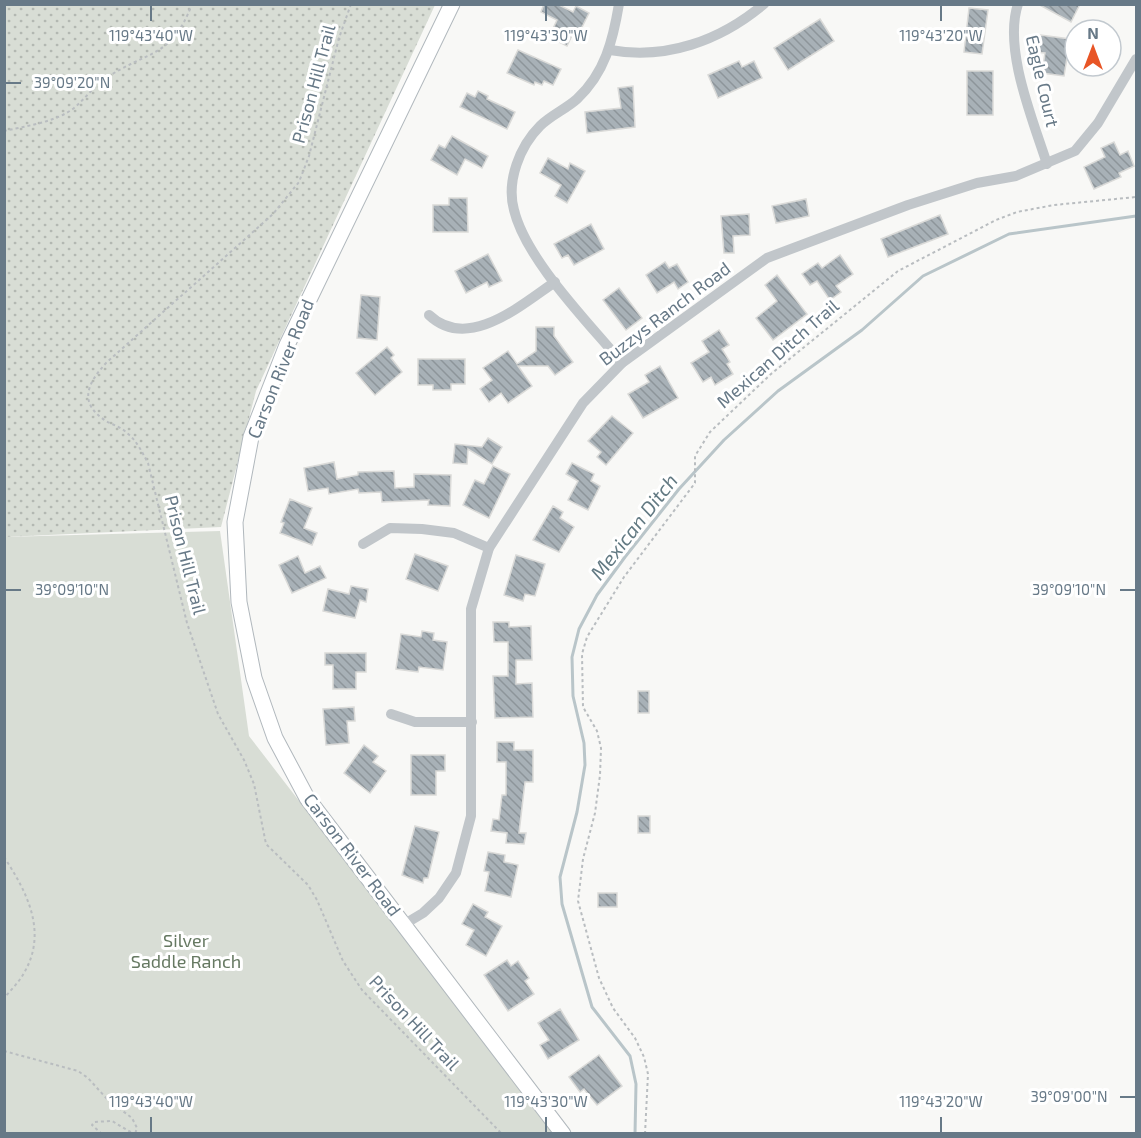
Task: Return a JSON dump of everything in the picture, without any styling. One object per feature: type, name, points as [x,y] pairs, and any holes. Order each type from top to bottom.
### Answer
[{"type":"street","name":"Carson River Road","points":[[452,4],[287,345],[251,437],[235,522],[239,602],[254,678],[275,738],[307,798],[563,1134]]},
{"type":"street","points":[[619,4],[610,50],[590,86],[565,109],[542,125],[530,138],[520,156],[513,178],[513,208],[519,224],[555,282],[622,363]]},
{"type":"street","points":[[610,50],[646,54],[688,47],[706,40],[764,4]]},
{"type":"street","name":"Eagle Court","points":[[1018,4],[1012,21],[1015,48],[1029,107],[1047,164]]},
{"type":"street","name":"Buzzys Ranch Road","points":[[403,925],[423,913],[440,898],[456,873],[471,816],[471,609],[489,548],[583,403],[622,363],[767,258],[908,205],[977,183],[1016,176],[1075,151],[1098,123],[1137,59]]},
{"type":"street","points":[[429,315],[446,327],[456,330],[482,326],[496,320],[555,282]]},
{"type":"street","points":[[363,544],[390,528],[422,529],[454,533],[489,548]]},
{"type":"street","points":[[391,714],[415,722],[472,722]]},
{"type":"path","points":[[4,131],[61,115],[73,109],[105,79],[166,47],[178,35],[192,4]]},
{"type":"path","name":"Prison Hill Trail","points":[[351,4],[329,69],[309,156],[299,182],[273,214],[106,363],[91,382],[89,399],[93,411],[125,431],[138,444],[148,463],[187,623],[218,714],[244,760],[254,784],[266,844],[308,885],[318,900],[343,961],[362,990],[502,1134]]},
{"type":"path","name":"Mexican Ditch Trail","points":[[645,1134],[648,1074],[644,1057],[635,1038],[613,1008],[599,978],[578,901],[583,859],[595,813],[601,748],[597,731],[583,707],[582,654],[598,616],[631,568],[686,498],[695,479],[695,458],[710,432],[740,401],[898,271],[996,220],[1017,212],[1054,205],[1137,197]]},
{"type":"path","points":[[4,857],[32,908],[37,932],[26,969],[4,998]]},
{"type":"path","points":[[4,1051],[78,1071],[88,1077],[107,1100],[132,1118],[136,1128],[135,1134],[112,1121],[94,1122],[92,1125],[102,1134]]},
{"type":"green space","points":[[4,5],[435,5],[256,391],[221,527],[5,537]]},
{"type":"green space","name":"Silver Saddle Ranch","points":[[220,531],[249,736],[555,1133],[5,1133],[4,537]]},
{"type":"building","points":[[544,4],[557,4],[573,12],[576,6],[589,13],[580,31],[575,29],[567,46],[549,37],[557,20],[541,12]]},
{"type":"building","points":[[1038,4],[1080,4],[1073,18],[1064,18]]},
{"type":"building","points":[[969,8],[988,10],[982,54],[964,52]]},
{"type":"building","points":[[820,19],[834,41],[788,70],[774,48]]},
{"type":"building","points":[[1040,35],[1063,38],[1063,76],[1042,73],[1045,53],[1037,52]]},
{"type":"building","points":[[518,50],[561,69],[553,85],[544,81],[542,85],[535,82],[534,85],[507,73]]},
{"type":"building","points":[[739,61],[742,67],[754,61],[762,78],[718,98],[708,75]]},
{"type":"building","points":[[967,71],[993,71],[993,115],[967,115]]},
{"type":"building","points":[[633,86],[635,127],[587,133],[585,112],[621,108],[618,88]]},
{"type":"building","points":[[478,91],[488,96],[487,99],[515,112],[507,129],[460,107],[467,93],[475,97]]},
{"type":"building","points":[[452,136],[488,156],[482,168],[465,159],[457,175],[431,160],[439,145],[445,148]]},
{"type":"building","points":[[1114,142],[1120,155],[1128,151],[1134,166],[1119,173],[1121,177],[1094,189],[1084,167],[1105,157],[1101,148]]},
{"type":"building","points":[[548,158],[568,169],[570,163],[585,171],[567,203],[555,196],[561,185],[540,173]]},
{"type":"building","points":[[449,198],[467,198],[468,232],[433,232],[433,205],[449,205]]},
{"type":"building","points":[[806,199],[809,216],[776,223],[772,206]]},
{"type":"building","points":[[749,214],[750,235],[733,236],[734,253],[724,253],[721,216]]},
{"type":"building","points":[[940,215],[948,234],[888,257],[881,239]]},
{"type":"building","points":[[591,224],[604,249],[574,265],[568,255],[562,258],[554,244]]},
{"type":"building","points":[[488,254],[502,281],[489,287],[487,282],[466,293],[455,271]]},
{"type":"building","points":[[840,255],[853,274],[836,286],[841,292],[830,300],[817,281],[810,285],[802,274],[818,263],[822,268]]},
{"type":"building","points":[[665,262],[669,268],[677,264],[688,282],[678,289],[674,282],[657,293],[646,275]]},
{"type":"building","points":[[777,275],[807,314],[773,340],[756,318],[777,301],[765,285]]},
{"type":"building","points":[[619,288],[642,318],[626,330],[603,300]]},
{"type":"building","points":[[361,295],[380,297],[377,340],[357,338]]},
{"type":"building","points":[[536,327],[554,327],[554,336],[573,362],[555,375],[548,366],[518,366],[532,386],[508,403],[501,393],[489,402],[480,389],[492,380],[483,368],[508,351],[517,364],[536,351]]},
{"type":"building","points":[[719,330],[729,345],[722,349],[730,362],[727,364],[733,374],[715,385],[711,377],[703,382],[691,363],[709,352],[702,341]]},
{"type":"building","points":[[387,347],[394,355],[391,358],[402,372],[375,395],[356,373]]},
{"type":"building","points":[[418,359],[465,359],[465,384],[451,384],[451,390],[433,390],[433,385],[418,385]]},
{"type":"building","points":[[660,366],[678,398],[643,418],[628,394],[649,382],[645,375]]},
{"type":"building","points":[[612,416],[633,433],[606,465],[597,457],[601,452],[588,441]]},
{"type":"building","points":[[488,438],[502,447],[492,464],[468,449],[467,464],[453,463],[455,444],[482,447]]},
{"type":"building","points":[[334,462],[337,479],[358,475],[358,472],[394,471],[395,488],[414,487],[414,474],[451,475],[450,506],[428,505],[429,500],[382,502],[381,492],[359,493],[358,489],[329,494],[328,488],[308,491],[304,468]]},
{"type":"building","points":[[572,463],[594,474],[591,481],[600,486],[588,510],[568,500],[578,481],[566,474]]},
{"type":"building","points":[[493,466],[510,474],[489,518],[463,505],[475,480],[484,484]]},
{"type":"building","points":[[290,499],[312,508],[304,528],[317,533],[312,545],[280,533],[284,523],[281,522]]},
{"type":"building","points":[[553,506],[563,512],[560,518],[574,527],[559,552],[533,540]]},
{"type":"building","points":[[415,554],[448,566],[438,591],[406,579]]},
{"type":"building","points":[[516,555],[545,564],[535,596],[525,594],[523,601],[504,595]]},
{"type":"building","points":[[298,556],[305,573],[320,566],[326,578],[292,593],[279,565]]},
{"type":"building","points":[[351,586],[368,589],[366,602],[360,600],[355,618],[323,611],[328,589],[349,594]]},
{"type":"building","points":[[493,622],[509,622],[509,627],[531,626],[532,660],[516,660],[516,684],[532,683],[533,717],[495,718],[493,676],[508,676],[508,642],[494,642]]},
{"type":"building","points":[[422,631],[434,633],[433,640],[447,642],[443,670],[419,667],[418,672],[396,669],[401,634],[421,637]]},
{"type":"building","points":[[325,653],[366,653],[366,672],[356,672],[356,689],[333,689],[333,665],[325,665]]},
{"type":"building","points":[[638,691],[649,691],[649,713],[638,713]]},
{"type":"building","points":[[354,707],[355,721],[347,721],[349,743],[326,745],[323,709]]},
{"type":"building","points":[[497,742],[514,742],[514,750],[533,750],[533,782],[525,782],[519,833],[526,833],[524,844],[506,843],[507,833],[491,831],[493,819],[499,820],[502,795],[506,795],[506,762],[497,762]]},
{"type":"building","points":[[364,745],[378,756],[373,762],[386,771],[370,793],[344,773]]},
{"type":"building","points":[[411,755],[445,755],[445,771],[436,771],[436,795],[411,795]]},
{"type":"building","points":[[638,816],[650,816],[650,833],[638,833]]},
{"type":"building","points":[[415,826],[439,832],[428,878],[424,878],[423,883],[402,875]]},
{"type":"building","points":[[488,852],[505,855],[504,862],[518,865],[511,897],[485,891],[489,872],[484,871]]},
{"type":"building","points":[[598,893],[617,893],[617,907],[598,907]]},
{"type":"building","points":[[473,904],[488,912],[485,917],[502,926],[486,956],[466,945],[474,930],[462,924]]},
{"type":"building","points":[[507,960],[511,966],[518,961],[529,978],[525,981],[534,994],[508,1011],[484,975]]},
{"type":"building","points":[[560,1009],[579,1040],[548,1059],[540,1045],[549,1040],[538,1023]]},
{"type":"building","points":[[599,1055],[622,1086],[597,1105],[584,1089],[580,1092],[569,1077]]},
{"type":"waterway","name":"Mexican Ditch","points":[[635,1134],[636,1084],[630,1056],[592,1007],[562,904],[560,877],[577,812],[585,765],[584,743],[573,696],[572,657],[579,629],[597,595],[679,489],[724,440],[778,391],[862,330],[923,276],[1009,234],[1136,216]]}]
